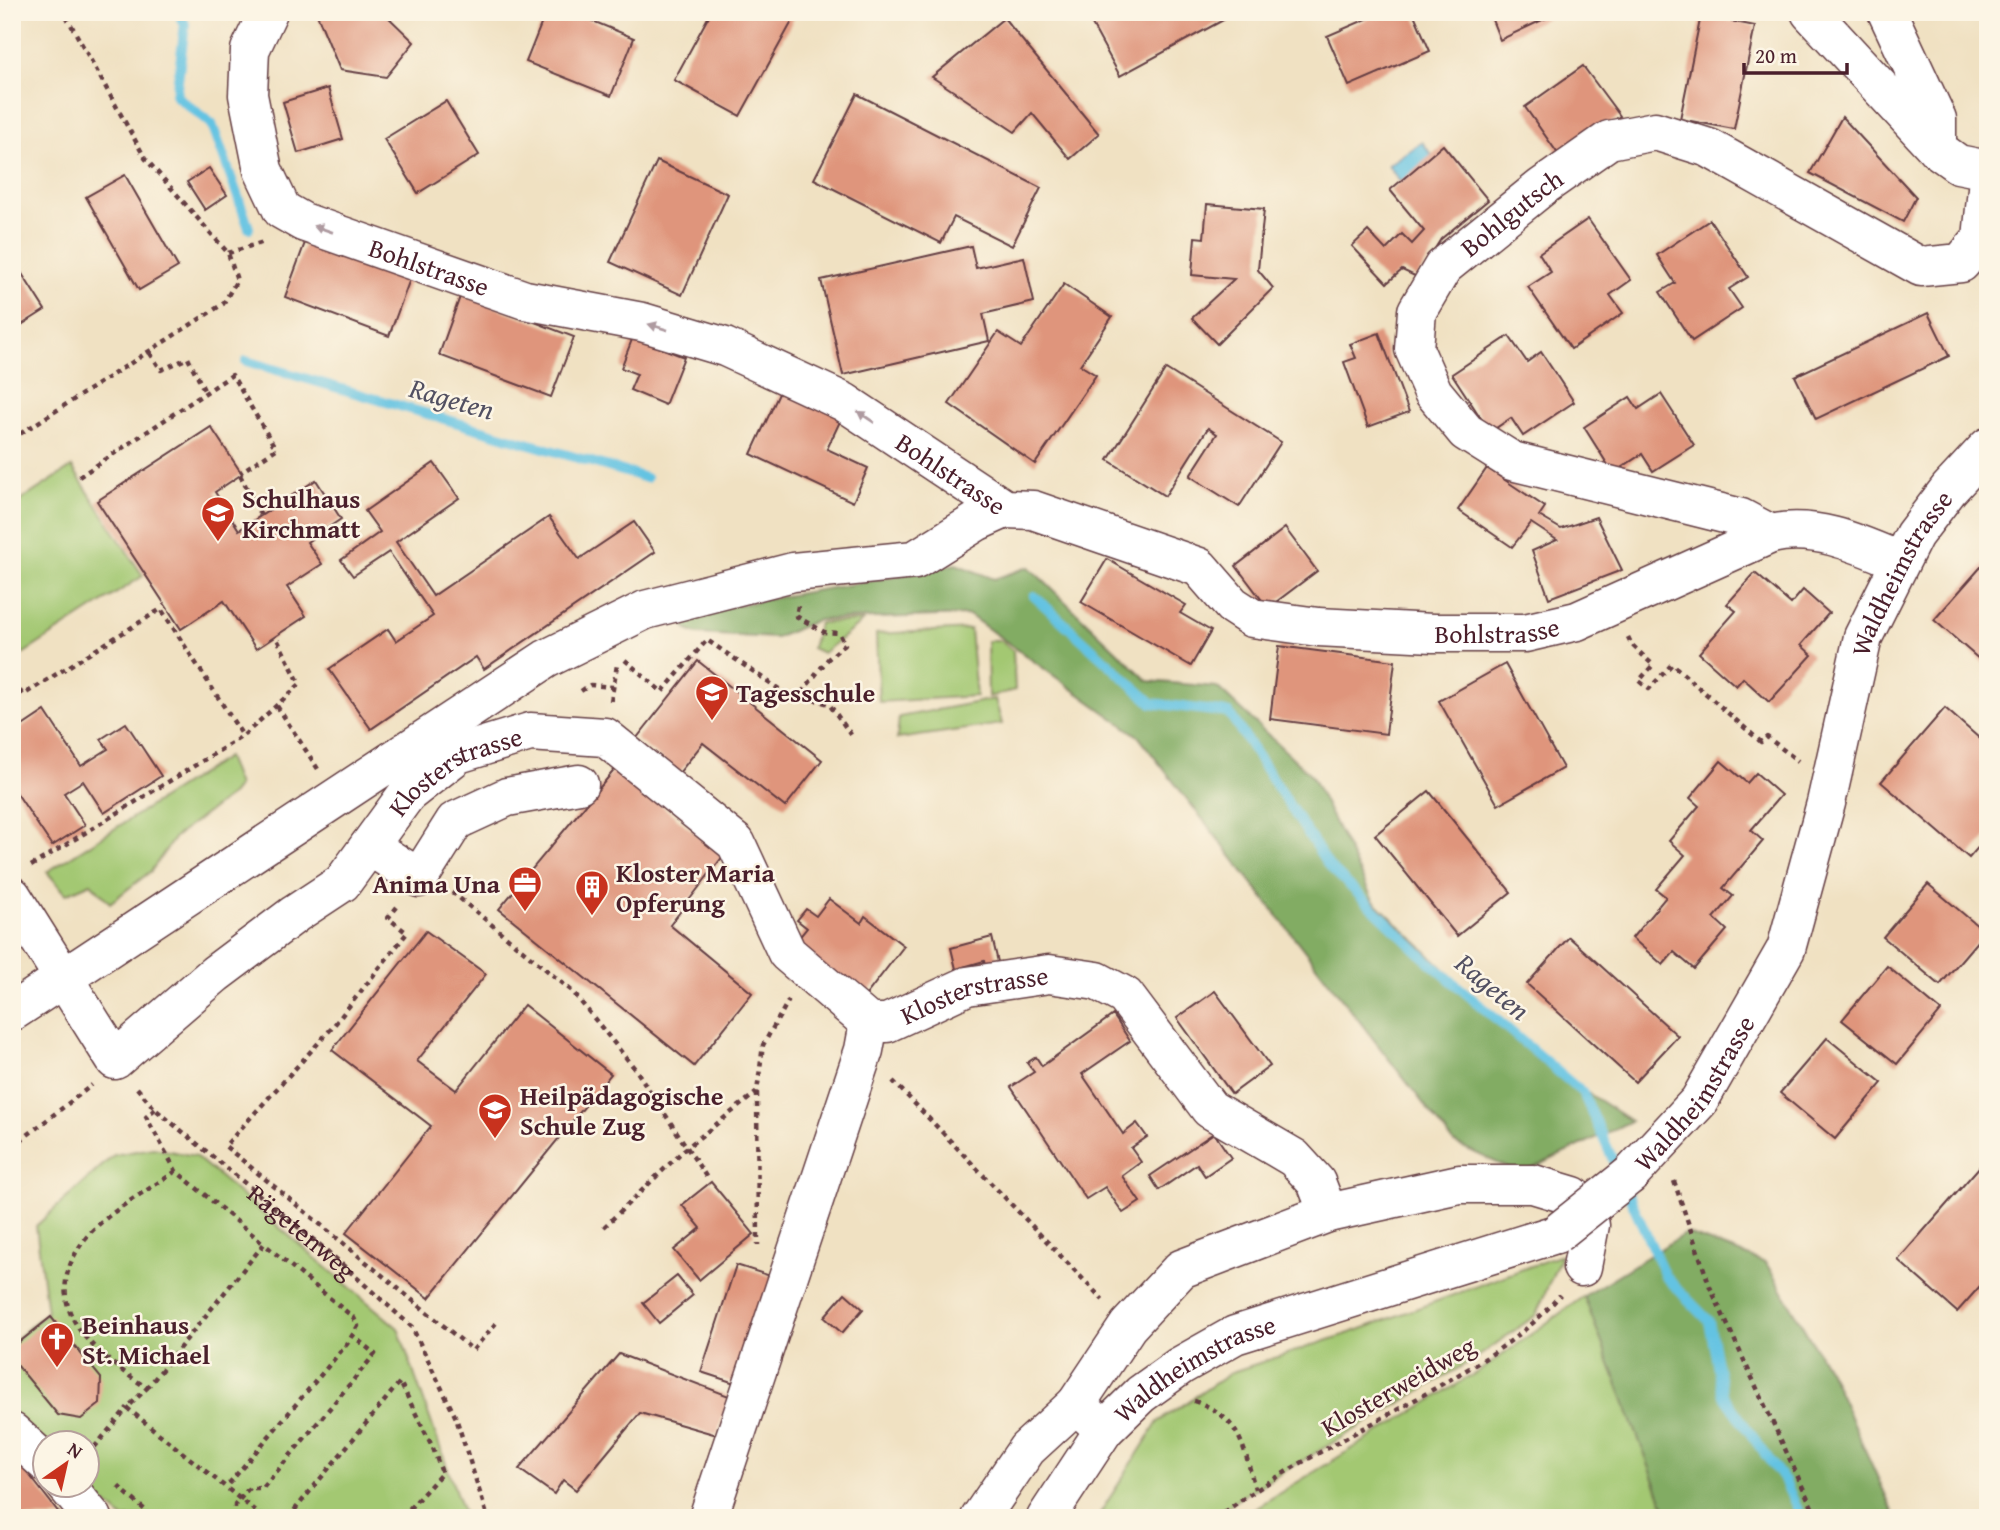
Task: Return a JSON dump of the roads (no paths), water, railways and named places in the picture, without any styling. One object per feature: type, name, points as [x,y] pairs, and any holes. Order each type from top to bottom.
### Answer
[{"type":"street","name":"Bohlstrasse","points":[[268,12],[250,50],[248,95],[263,170],[282,210],[303,222],[525,300],[642,322],[725,347],[844,402],[1004,509],[1033,510],[1199,567],[1232,605],[1252,618],[1318,626],[1433,633],[1525,633],[1577,621],[1771,534],[1789,530],[1846,538],[1899,561]]},
{"type":"street","points":[[1810,12],[1937,149],[1958,164],[1988,170]]},
{"type":"street","points":[[1887,12],[1937,119],[1937,149]]},
{"type":"street","name":"Bohlgutsch","points":[[1771,534],[1741,518],[1513,461],[1466,432],[1433,393],[1414,349],[1417,311],[1443,267],[1542,187],[1609,140],[1655,131],[1709,148],[1921,267],[1961,263],[1982,238],[1988,179]]},
{"type":"street","name":"Waldheimstrasse","points":[[1046,1518],[1104,1430],[1141,1394],[1170,1373],[1235,1335],[1556,1234],[1630,1175],[1662,1144],[1699,1101],[1786,949],[1826,803],[1863,637],[1914,535],[1949,489],[1988,447]]},
{"type":"street","name":"Klosterstrasse","points":[[12,1012],[60,977],[546,659],[645,610],[793,572],[915,560],[976,522],[1004,509]]},
{"type":"street","name":"Klosterstrasse","points":[[60,977],[116,1062],[215,974],[342,883],[407,794],[458,754],[530,732],[605,737],[736,843],[787,953],[866,1037],[887,1024],[967,986],[1049,974],[1097,981],[1125,996],[1210,1109],[1294,1158],[1316,1182],[1328,1213]]},
{"type":"street","points":[[369,846],[423,872],[455,821],[507,797],[579,784]]},
{"type":"street","points":[[16,884],[60,977]]},
{"type":"street","points":[[708,1518],[866,1037]]},
{"type":"street","points":[[980,1518],[1027,1449],[1076,1404],[1128,1326],[1181,1269],[1328,1213],[1459,1184],[1551,1189],[1590,1225],[1582,1267]]},
{"type":"street","points":[[1076,1404],[1104,1430]]},
{"type":"street","points":[[12,1433],[32,1450]]},
{"type":"street","points":[[76,1498],[93,1518]]},
{"type":"water","points":[[1422,142],[1436,160],[1402,184],[1388,165]]},
{"type":"waterway","points":[[178,12],[185,24],[176,96],[212,124],[249,228]]},
{"type":"waterway","name":"Rageten","points":[[246,361],[646,478]]},
{"type":"waterway","name":"Rageten","points":[[1034,596],[1152,703],[1229,713],[1329,866],[1427,960],[1583,1093],[1665,1276],[1709,1321],[1723,1395],[1785,1482],[1802,1518]]},
{"type":"place","name":"Schulhaus Kirchmatt","points":[[218,543]]},
{"type":"place","name":"Tagesschule","points":[[712,722]]},
{"type":"place","name":"Anima Una","points":[[525,913]]},
{"type":"place","name":"Kloster Maria Opferung","points":[[592,917]]},
{"type":"place","name":"Heilpädagogische Schule Zug","points":[[495,1140]]},
{"type":"place","name":"Beinhaus St. Michael","points":[[57,1369]]}]
